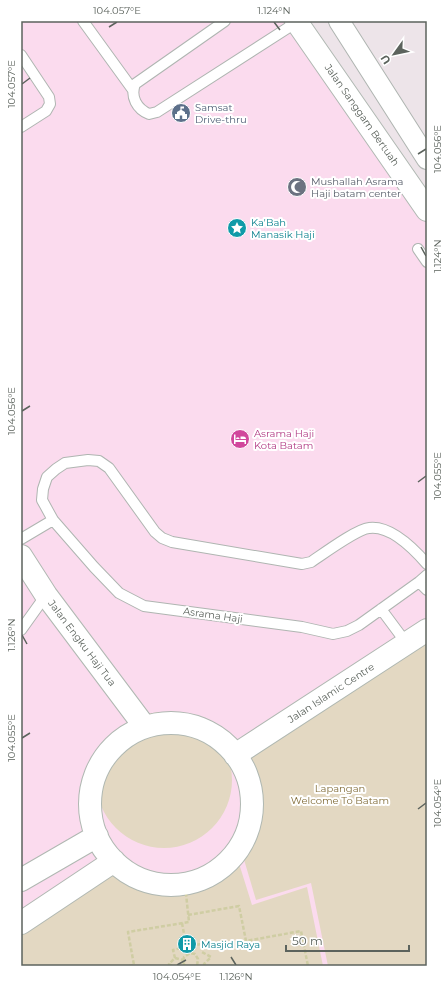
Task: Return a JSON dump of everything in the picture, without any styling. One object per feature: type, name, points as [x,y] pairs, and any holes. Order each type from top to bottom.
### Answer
[{"type":"street","points":[[339,21],[427,159]]},
{"type":"street","name":"Jalan Sanggam Bertuah","points":[[297,22],[427,210]]},
{"type":"street","name":"Jalan Engku Haji Tua","points":[[21,556],[46,595],[145,727]]},
{"type":"street","name":"Jalan Islamic Centre","points":[[235,755],[427,630]]},
{"type":"street","points":[[173,723],[196,727],[218,738],[235,755],[247,776],[251,790],[252,808],[250,825],[238,850],[226,864],[212,875],[185,884],[157,884],[133,875],[114,861],[104,850],[97,836],[91,814],[91,791],[97,769],[110,750],[127,735],[145,727],[173,723]]},
{"type":"street","points":[[21,880],[97,836]]},
{"type":"street","points":[[21,923],[114,861]]},
{"type":"lane","points":[[83,21],[133,90]]},
{"type":"lane","points":[[225,21],[134,84],[134,97],[139,108],[149,114],[156,112],[297,22]]},
{"type":"lane","points":[[21,55],[49,97],[50,104],[46,111],[21,127]]},
{"type":"lane","points":[[418,249],[427,262]]},
{"type":"lane","name":"Asrama Haji","points":[[423,579],[347,632],[333,634],[302,627],[144,606],[119,592],[94,567],[53,520],[42,500],[43,489],[47,477],[65,463],[88,460],[99,461],[108,468],[155,532],[162,538],[172,542],[302,564],[311,562],[359,531],[368,528],[380,529],[402,540],[427,564]]},
{"type":"lane","points":[[21,539],[53,520]]},
{"type":"lane","points":[[423,579],[427,590]]},
{"type":"lane","points":[[21,630],[46,595]]},
{"type":"lane","points":[[381,609],[407,644]]},
{"type":"path","points":[[129,966],[134,965],[128,932],[189,922],[185,884]]},
{"type":"path","points":[[188,915],[239,906],[246,941],[302,931],[308,966]]},
{"type":"path","points":[[182,923],[185,939],[191,946],[191,953]]},
{"type":"path","points":[[172,966],[169,964],[174,958],[173,950],[181,948],[185,939]]},
{"type":"path","points":[[191,946],[201,944],[202,952],[211,957],[205,965],[198,962]]},
{"type":"path","points":[[185,966],[183,960],[185,955],[191,953],[197,956],[197,966]]},
{"type":"path","points":[[174,958],[183,960]]},
{"type":"shaded area","points":[[21,21],[296,21],[427,210],[427,966],[21,966]]},
{"type":"green space","name":"Lapangan Welcome To Batam","points":[[427,620],[427,966],[328,966],[311,883],[256,900],[237,836],[249,808],[252,786],[239,740]]},
{"type":"green space","points":[[164,712],[190,717],[212,732],[227,754],[232,780],[227,806],[212,828],[190,843],[164,848],[138,843],[116,828],[101,806],[96,780],[101,754],[116,732],[138,717]]},
{"type":"green space","points":[[237,857],[252,905],[307,887],[323,966],[21,966],[21,925],[108,869],[160,890],[198,884],[219,875],[232,864]]},
{"type":"place","name":"Samsat Drive-thru","points":[[181,113]]},
{"type":"place","name":"Mushallah Asrama Haji batam center","points":[[297,187]]},
{"type":"place","name":"Ka'Bah Manasik Haji","points":[[237,228]]},
{"type":"place","name":"Asrama Haji Kota Batam","points":[[240,439]]},
{"type":"place","name":"Masjid Raya","points":[[187,944]]}]
